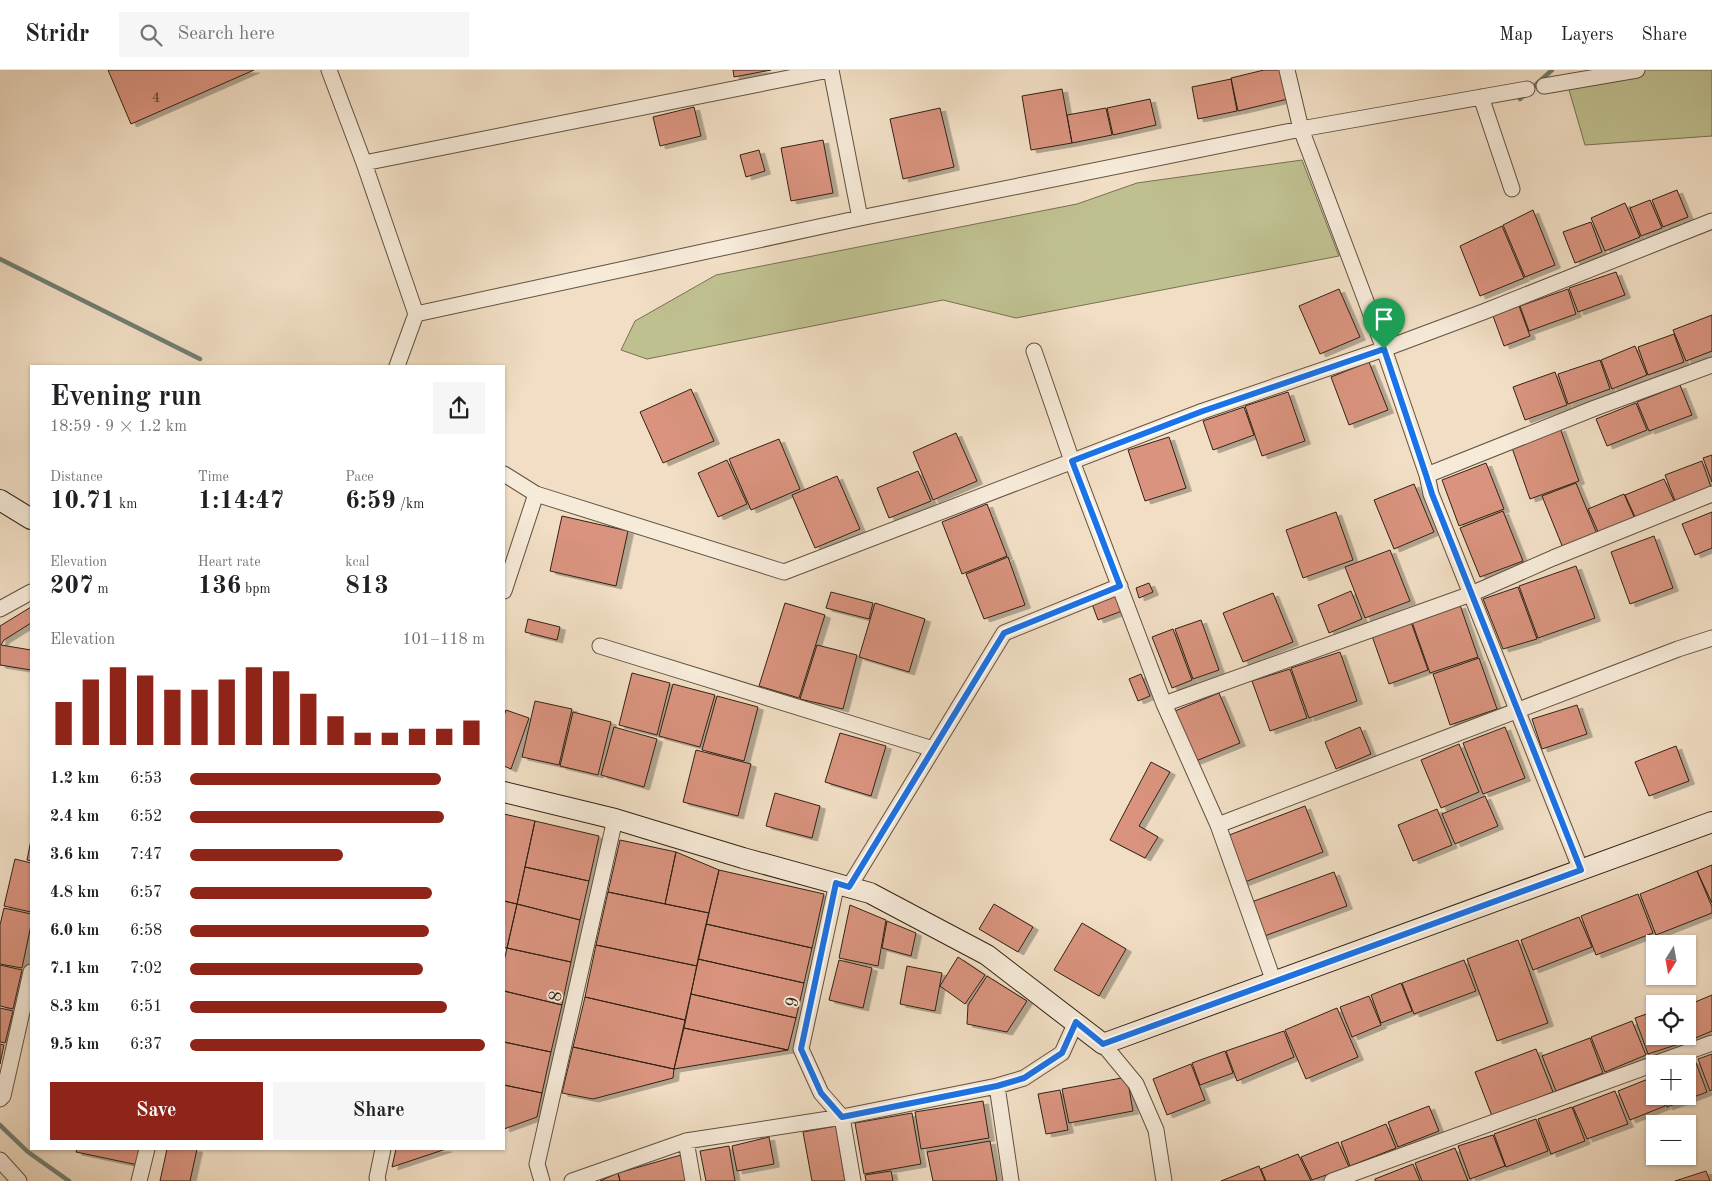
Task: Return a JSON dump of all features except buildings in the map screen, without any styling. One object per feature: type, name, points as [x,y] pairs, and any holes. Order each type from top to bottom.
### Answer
[{"type":"street","points":[[329,70],[364,163],[416,314],[397,365]]},
{"type":"street","points":[[364,163],[830,70],[860,218]]},
{"type":"street","points":[[1287,70],[1301,129],[1384,349],[1432,494],[1581,870]]},
{"type":"street","points":[[1562,83],[1573,70]]},
{"type":"street","points":[[1544,86],[1635,70]]},
{"type":"street","points":[[416,314],[860,218],[1301,129],[1527,89]]},
{"type":"street","points":[[1481,97],[1512,190]]},
{"type":"street","points":[[505,475],[536,494],[784,572],[1203,411],[1384,349],[1483,312],[1712,221]]},
{"type":"street","points":[[1034,351],[1072,461],[1164,704],[1218,825],[1274,982]]},
{"type":"street","points":[[1426,475],[1596,408],[1712,365]]},
{"type":"street","points":[[505,588],[536,494]]},
{"type":"street","points":[[1164,704],[1471,594],[1553,558],[1712,494]]},
{"type":"street","points":[[0,500],[30,518]]},
{"type":"street","name":"9","points":[[842,1117],[821,1093],[801,1049],[843,885],[933,749],[1004,633],[1120,586]]},
{"type":"street","points":[[0,609],[30,593]]},
{"type":"street","points":[[1218,825],[1678,649],[1712,638]]},
{"type":"street","points":[[600,646],[933,749]]},
{"type":"street","points":[[505,792],[615,819],[743,858],[870,893],[987,955],[1103,1044],[1136,1084],[1156,1130],[1164,1181]]},
{"type":"street","name":"8","points":[[542,1181],[537,1164],[615,819]]},
{"type":"street","points":[[1103,1044],[1712,822]]},
{"type":"street","points":[[0,1099],[30,976]]},
{"type":"street","points":[[572,1181],[686,1141],[842,1117],[997,1086],[1024,1078],[1062,1053],[1076,1022]]},
{"type":"street","points":[[1332,1181],[1712,1043]]},
{"type":"street","points":[[997,1086],[1011,1181]]},
{"type":"street","points":[[842,1117],[853,1181]]},
{"type":"street","points":[[686,1141],[693,1181]]},
{"type":"street","points":[[140,1181],[147,1150]]},
{"type":"street","points":[[377,1179],[383,1150]]},
{"type":"street","points":[[0,1160],[20,1181]]},
{"type":"green space","points":[[1621,70],[1712,70],[1712,136],[1585,145],[1565,76]]},
{"type":"green space","points":[[1302,160],[1339,256],[1016,318],[943,300],[647,359],[621,350],[635,321],[716,275],[1077,204],[1137,183]]},
{"type":"waterway","points":[[1520,99],[1552,70]]},
{"type":"waterway","points":[[0,259],[200,359]]},
{"type":"waterway","points":[[0,1125],[28,1152],[69,1181]]},
{"type":"route","points":[[1384,349],[1432,494],[1581,870],[1103,1044],[1076,1022],[1062,1053],[1024,1078],[997,1086],[842,1117],[821,1093],[801,1049],[836,883],[849,887],[1004,633],[1120,586],[1072,461],[1203,411],[1384,349]]}]
